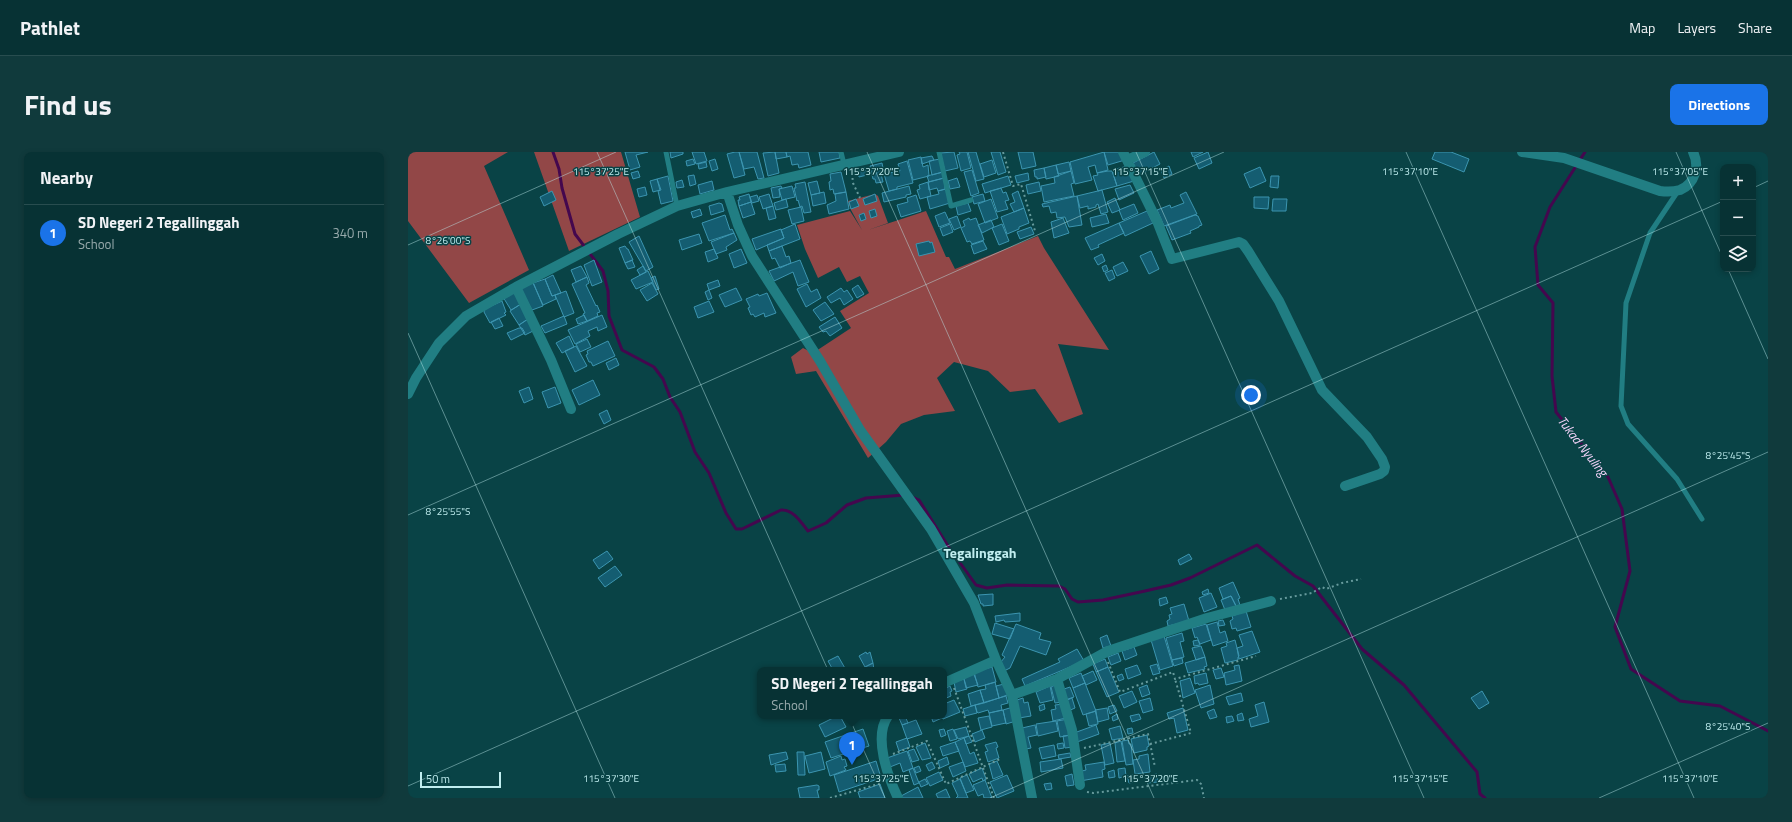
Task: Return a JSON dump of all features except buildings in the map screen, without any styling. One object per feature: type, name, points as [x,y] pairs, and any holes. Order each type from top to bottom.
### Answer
[{"type":"street","points":[[408,394],[432,354],[453,328],[466,316],[516,287],[597,245],[677,206],[726,192],[899,152]]},
{"type":"street","points":[[1144,152],[1125,156],[1164,238],[1171,258],[1174,260],[1232,243],[1239,242],[1243,244],[1278,301],[1322,390],[1367,437],[1382,459],[1384,471],[1380,474],[1344,486]]},
{"type":"street","points":[[1522,152],[1564,158],[1592,166],[1660,191],[1678,191],[1685,187],[1694,175],[1697,164],[1693,152]]},
{"type":"street","points":[[726,192],[744,240],[760,271],[820,361],[860,430],[912,500],[935,535],[974,603],[996,660],[1012,695],[1032,798]]},
{"type":"street","points":[[516,287],[551,360],[571,408]]},
{"type":"street","points":[[1012,695],[1057,679],[1104,654],[1207,618],[1271,601]]},
{"type":"street","points":[[947,681],[996,660]]},
{"type":"street","points":[[1057,679],[1072,730],[1080,785]]},
{"type":"street","points":[[886,719],[882,728],[881,744],[890,780],[898,798]]},
{"type":"lane","points":[[666,152],[677,206]]},
{"type":"lane","points":[[841,152],[847,163]]},
{"type":"lane","points":[[939,152],[951,206],[971,200]]},
{"type":"lane","points":[[1678,191],[1650,233],[1626,303],[1621,406],[1628,424],[1677,479],[1702,519]]},
{"type":"path","points":[[1003,152],[1012,186],[1021,184],[1035,231]]},
{"type":"path","points":[[847,163],[860,198]]},
{"type":"path","points":[[1271,601],[1312,593],[1322,587],[1326,589],[1361,579]]},
{"type":"path","points":[[1104,654],[1120,692],[1172,672],[1191,733],[1150,744]]},
{"type":"path","points":[[1175,680],[1256,656]]},
{"type":"path","points":[[947,681],[994,798]]},
{"type":"path","points":[[1075,750],[1148,734],[1154,768]]},
{"type":"path","points":[[884,757],[926,741],[946,784],[982,766],[1000,759]]},
{"type":"path","points":[[830,798],[890,780]]},
{"type":"path","points":[[1080,785],[1084,791],[1093,793],[1197,780],[1201,784],[1204,798]]},
{"type":"shaded area","points":[[408,152],[508,152],[484,166],[529,270],[469,303],[408,221]]},
{"type":"shaded area","points":[[534,152],[621,152],[640,217],[569,251]]},
{"type":"shaded area","points":[[875,194],[878,196],[888,223],[868,230],[926,211],[946,257],[949,257],[955,269],[1038,236],[1044,248],[1109,350],[1058,344],[1083,414],[1059,423],[1035,389],[1010,392],[988,371],[954,362],[937,378],[955,411],[924,415],[901,424],[886,442],[868,458],[816,371],[796,374],[791,357],[803,348],[813,353],[851,328],[840,311],[869,293],[860,276],[847,282],[839,267],[818,278],[805,249],[797,225],[850,211],[862,230],[851,210],[848,201]]},
{"type":"waterway","points":[[553,152],[559,169],[562,188],[575,234],[603,271],[608,291],[609,316],[622,350],[654,367],[663,379],[670,397],[680,412],[695,452],[709,473],[726,513],[736,529],[742,529],[781,510],[785,510],[800,520],[808,531],[826,523],[847,505],[866,498],[904,495]]},
{"type":"waterway","name":"Tukad Nyuling","points":[[1585,152],[1550,207],[1535,247],[1538,285],[1553,303],[1552,376],[1556,412],[1608,477],[1622,509],[1630,571],[1615,627],[1631,669],[1680,701],[1720,706],[1768,731]]},
{"type":"waterway","points":[[910,496],[919,500],[948,546],[976,585],[987,588],[1007,585],[1059,586],[1065,589],[1072,599],[1078,602],[1103,600],[1171,585],[1190,578],[1257,545],[1295,576],[1313,586],[1362,649],[1404,685],[1477,772],[1480,794],[1485,798]]},
{"type":"place","name":"SD Negeri 2 Tegallinggah","points":[[852,765]]},
{"type":"district","name":"Tegalinggah","points":[[980,552]]}]
